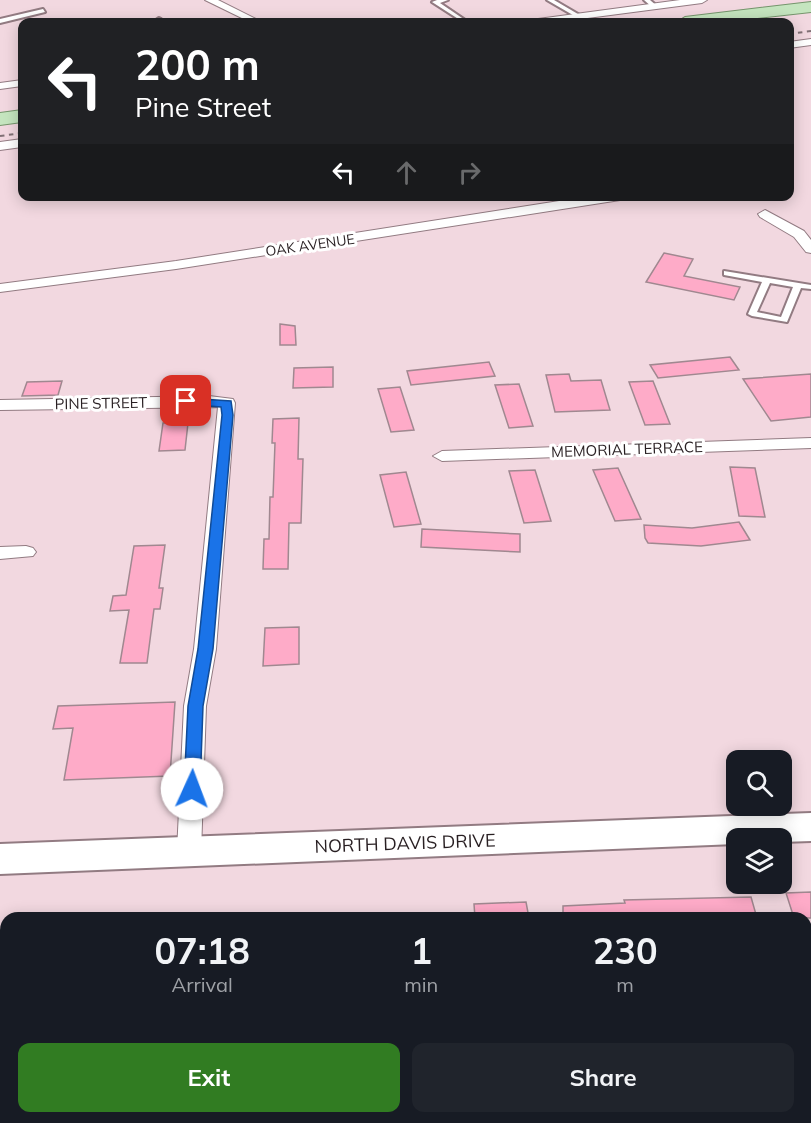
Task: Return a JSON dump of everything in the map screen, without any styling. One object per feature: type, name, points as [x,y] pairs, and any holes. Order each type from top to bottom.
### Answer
[{"type":"main road","points":[[719,18],[811,7]]},
{"type":"main road","points":[[794,18],[811,16]]},
{"type":"main road","points":[[0,107],[18,105]]},
{"type":"main road","points":[[0,119],[18,117]]},
{"type":"main road","name":"NORTH DAVIS DRIVE","points":[[0,859],[811,827]]},
{"type":"street","points":[[210,0],[248,18]]},
{"type":"street","points":[[572,18],[651,3],[702,0]]},
{"type":"street","points":[[794,44],[811,42]]},
{"type":"street","points":[[0,77],[11,84]]},
{"type":"street","points":[[0,146],[18,144]]},
{"type":"street","points":[[522,201],[530,210]]},
{"type":"street","name":"OAK AVENUE","points":[[0,288],[176,265],[588,201]]},
{"type":"street","points":[[765,214],[799,234],[811,249]]},
{"type":"street","name":"PINE STREET","points":[[0,405],[209,400],[226,403],[228,415],[205,649],[195,706],[189,852]]},
{"type":"street","name":"MEMORIAL TERRACE","points":[[442,456],[811,443]]},
{"type":"street","points":[[0,553],[26,552]]},
{"type":"lane","points":[[445,0],[435,2],[460,18]]},
{"type":"lane","points":[[550,0],[580,17]]},
{"type":"lane","points":[[0,21],[43,11]]},
{"type":"lane","points":[[727,273],[811,287]]},
{"type":"lane","points":[[767,280],[752,314],[784,320],[798,285]]},
{"type":"building","points":[[664,253],[693,259],[684,276],[740,287],[734,300],[646,282]]},
{"type":"building","points":[[280,324],[295,326],[296,345],[280,345]]},
{"type":"building","points":[[730,357],[739,370],[658,378],[650,365]]},
{"type":"building","points":[[489,362],[495,376],[411,385],[407,371]]},
{"type":"building","points":[[333,367],[333,387],[293,388],[294,368]]},
{"type":"building","points":[[569,374],[571,381],[601,380],[610,410],[555,412],[546,375]]},
{"type":"building","points":[[811,374],[811,417],[771,421],[743,379]]},
{"type":"building","points":[[62,381],[58,395],[22,396],[27,382]]},
{"type":"building","points":[[653,381],[670,424],[645,425],[629,382]]},
{"type":"building","points":[[519,384],[533,426],[509,428],[495,385]]},
{"type":"building","points":[[400,387],[414,430],[391,432],[378,389]]},
{"type":"building","points":[[299,418],[298,459],[303,459],[301,523],[289,523],[288,569],[263,569],[264,539],[269,539],[270,497],[273,497],[275,443],[272,443],[273,419]]},
{"type":"building","points":[[163,423],[188,423],[185,450],[159,451]]},
{"type":"building","points":[[730,467],[755,468],[765,517],[739,516]]},
{"type":"building","points":[[618,468],[641,519],[615,521],[593,470]]},
{"type":"building","points":[[535,470],[551,521],[524,523],[509,471]]},
{"type":"building","points":[[406,472],[421,524],[394,527],[380,475]]},
{"type":"building","points":[[739,522],[750,540],[701,546],[648,543],[645,538],[644,525],[692,528]]},
{"type":"building","points":[[422,529],[520,534],[520,552],[421,547]]},
{"type":"building","points":[[165,545],[159,588],[163,588],[160,609],[154,609],[147,663],[120,663],[129,610],[110,611],[113,596],[126,595],[134,546]]},
{"type":"building","points":[[299,627],[299,664],[263,666],[265,628]]},
{"type":"building","points":[[175,702],[170,776],[64,780],[73,728],[53,729],[58,706]]},
{"type":"building","points":[[811,892],[811,912],[792,912],[786,894]]},
{"type":"building","points":[[751,897],[755,912],[563,912],[563,906],[625,903],[624,900]]},
{"type":"building","points":[[526,902],[528,912],[475,912],[474,904]]},
{"type":"railway","points":[[794,33],[811,31]]},
{"type":"railway","points":[[0,136],[18,134]]},
{"type":"route","points":[[186,401],[209,400],[226,403],[228,415],[203,667],[195,706],[192,789]]}]
